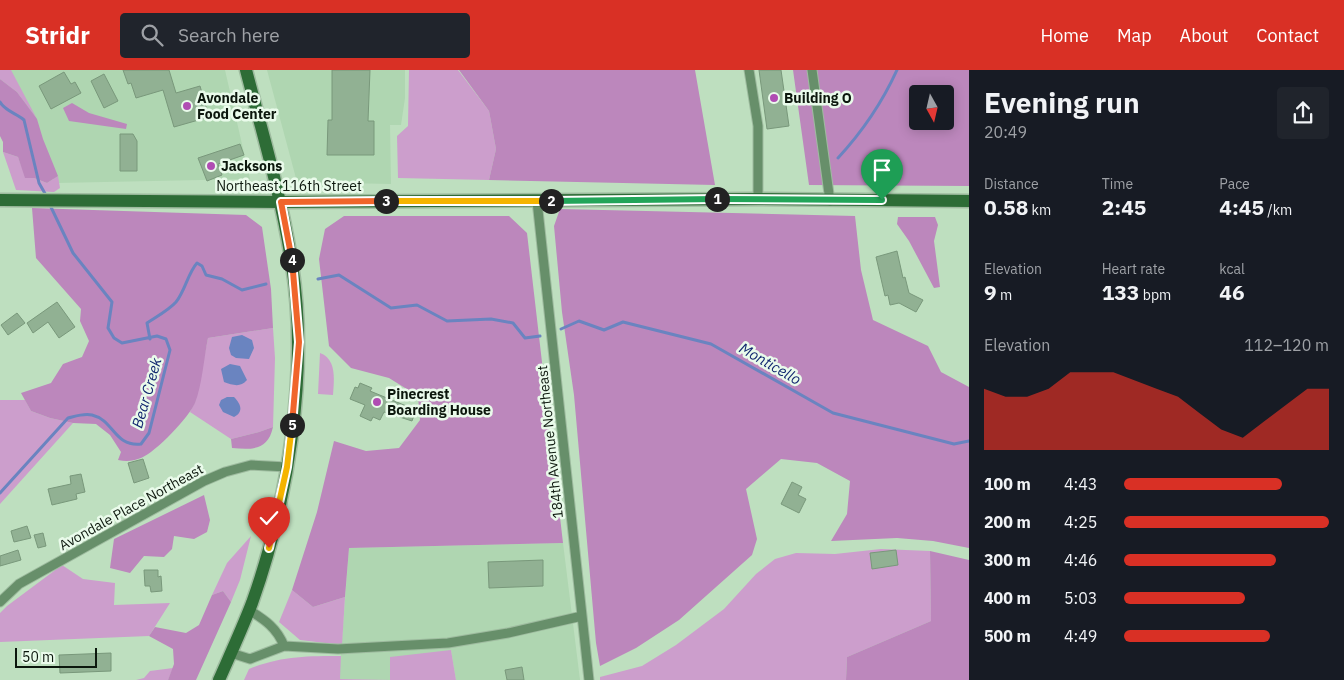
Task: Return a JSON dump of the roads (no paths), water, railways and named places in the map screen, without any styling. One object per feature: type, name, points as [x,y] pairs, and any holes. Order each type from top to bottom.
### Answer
[{"type":"street","points":[[219,680],[249,610],[269,548],[287,467],[295,402],[299,342],[293,266],[281,202],[246,70]]},
{"type":"street","points":[[749,70],[758,126],[758,199]]},
{"type":"street","points":[[812,70],[830,201]]},
{"type":"street","name":"Northeast 116th Street","points":[[0,200],[60,202],[758,199],[969,201]]},
{"type":"street","name":"184th Avenue Northeast","points":[[537,201],[590,680]]},
{"type":"street","name":"Avondale Place Northeast","points":[[0,602],[20,584],[204,481],[225,472],[251,465],[287,467]]},
{"type":"street","points":[[249,610],[268,621],[279,633],[284,646]]},
{"type":"street","points":[[231,653],[250,659],[284,646],[338,650],[448,643],[508,633],[582,616]]},
{"type":"water","points":[[242,335],[252,340],[254,348],[249,359],[236,358],[231,355],[229,348],[232,337]]},
{"type":"water","points":[[230,364],[240,366],[247,380],[244,383],[236,385],[224,382],[221,369]]},
{"type":"water","points":[[227,397],[234,397],[240,405],[239,413],[234,417],[223,412],[219,405],[221,400]]},
{"type":"waterway","points":[[838,158],[856,138],[871,116],[897,70]]},
{"type":"waterway","name":"Bear Creek","points":[[0,102],[5,108],[24,120],[39,183],[47,197]]},
{"type":"waterway","name":"Bear Creek","points":[[0,493],[68,418],[92,415],[105,422],[125,441],[132,444],[141,444],[149,433],[170,350],[166,339],[157,336],[122,343],[114,338],[108,328],[112,302],[73,253],[49,203]]},
{"type":"waterway","name":"Monticello","points":[[150,339],[147,323],[176,302],[197,263],[202,266],[206,275],[222,279],[242,290],[266,284]]},
{"type":"waterway","name":"Monticello","points":[[318,279],[339,275],[391,308],[417,305],[447,321],[491,319],[513,323],[525,338],[540,336]]},
{"type":"waterway","name":"Monticello","points":[[561,329],[579,321],[604,330],[623,322],[711,344],[833,413],[954,444],[969,441]]},
{"type":"place","name":"Building O","points":[[774,98]]},
{"type":"place","name":"Avondale Food Center","points":[[187,106]]},
{"type":"place","name":"Jacksons","points":[[211,166]]},
{"type":"place","name":"Pinecrest Boarding House","points":[[377,402]]}]
